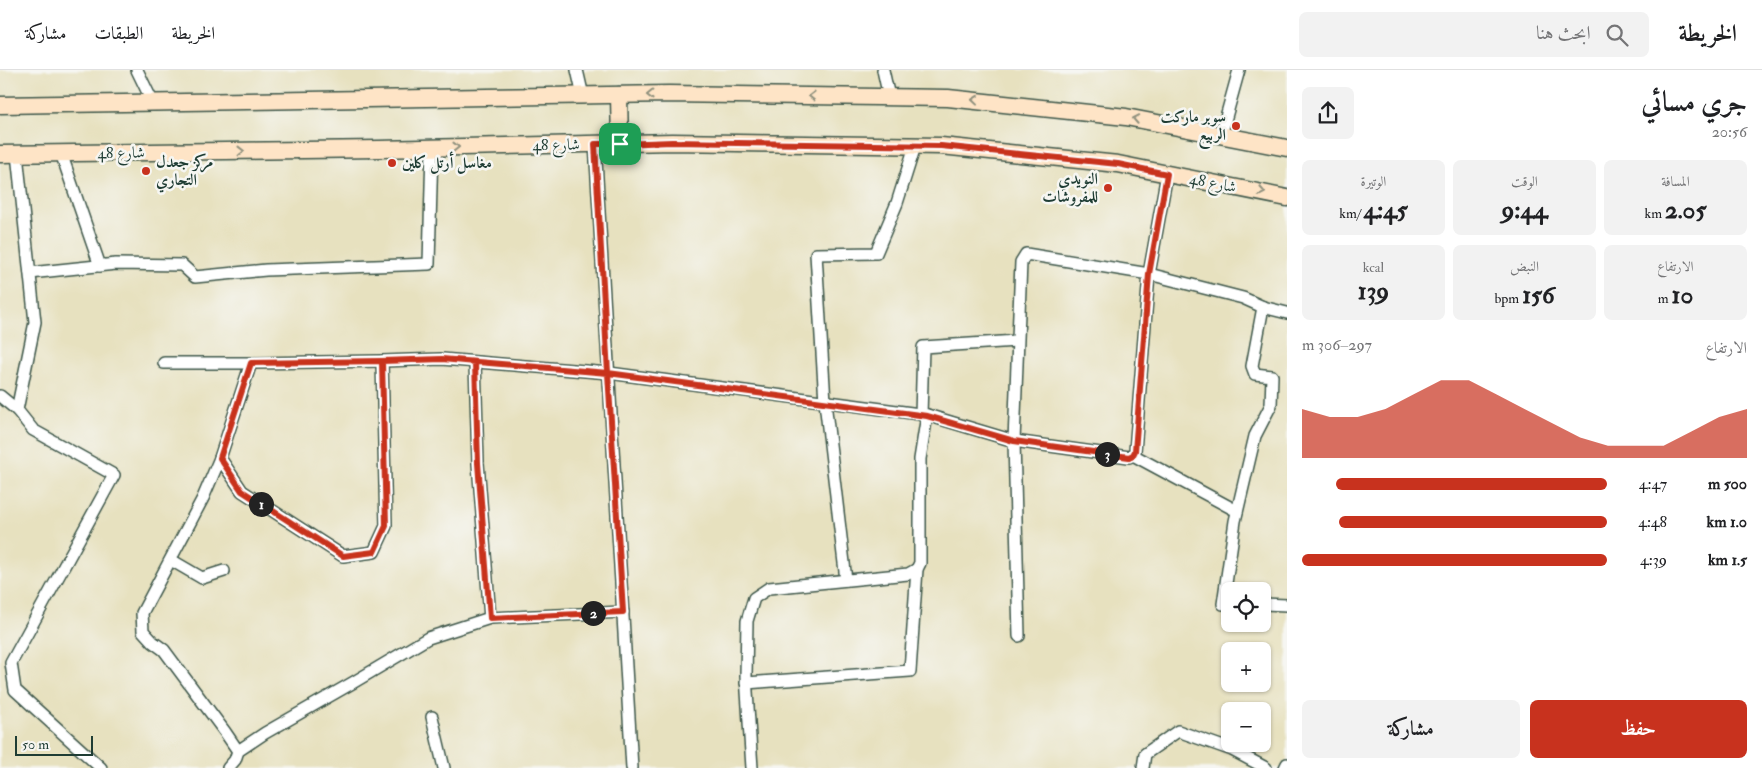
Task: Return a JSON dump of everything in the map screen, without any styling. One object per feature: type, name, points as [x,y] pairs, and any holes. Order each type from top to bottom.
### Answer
[{"type":"main road","points":[[0,105],[619,95],[948,98],[1126,117],[1287,148]]},
{"type":"main road","points":[[619,95],[620,144]]},
{"type":"main road","name":"شارع 48","points":[[0,154],[432,148],[672,142],[941,146],[1118,164],[1287,198]]},
{"type":"street","points":[[137,70],[153,103]]},
{"type":"street","points":[[577,70],[583,96]]},
{"type":"street","points":[[882,70],[889,97]]},
{"type":"street","points":[[1221,135],[1239,70]]},
{"type":"street","points":[[595,144],[632,768]]},
{"type":"street","points":[[846,580],[825,402],[816,254],[876,252],[898,203],[915,146]]},
{"type":"street","points":[[30,273],[116,264],[182,265],[195,277],[266,270],[429,264],[432,148]]},
{"type":"street","points":[[61,153],[100,266]]},
{"type":"street","points":[[18,154],[35,322],[18,410]]},
{"type":"street","points":[[1133,455],[1135,451],[1149,274],[1167,174]]},
{"type":"street","points":[[1019,636],[1014,441],[1021,262],[1026,254],[1149,274],[1243,298],[1263,307],[1287,313]]},
{"type":"street","points":[[1227,582],[1238,511],[1255,436],[1271,405],[1272,376],[1255,374],[1252,366],[1263,307]]},
{"type":"street","points":[[746,683],[910,671],[917,569],[920,564],[920,459],[924,415],[923,347],[1017,341]]},
{"type":"street","points":[[164,363],[442,359],[608,373],[924,415],[1014,441],[1129,457],[1133,455],[1238,511]]},
{"type":"street","points":[[220,458],[242,491],[343,556],[374,552],[386,526],[382,361]]},
{"type":"street","points":[[475,362],[478,463],[490,618]]},
{"type":"street","points":[[238,751],[164,650],[143,631],[142,614],[202,498],[220,458],[251,363]]},
{"type":"street","points":[[0,396],[18,410],[33,430],[114,475],[11,663],[15,690],[101,768]]},
{"type":"street","points":[[171,560],[202,578],[224,571]]},
{"type":"street","points":[[752,768],[746,683],[747,621],[754,598],[768,588],[908,574],[917,569]]},
{"type":"street","points":[[1271,604],[1287,605]]},
{"type":"street","points":[[228,768],[235,760],[238,751],[265,733],[428,638],[490,618],[623,612]]},
{"type":"street","points":[[432,717],[444,768]]},
{"type":"street","points":[[1143,768],[1145,754],[1178,731],[1232,750],[1266,768]]},
{"type":"street","points":[[1285,768],[1287,764]]},
{"type":"place","name":"سوبر ماركت الربيع","points":[[1236,126]]},
{"type":"place","name":"مغاسل أرتل كلين","points":[[392,163]]},
{"type":"place","name":"مركز جعدل التجاري","points":[[146,171]]},
{"type":"place","name":"النويدي للمفروشات","points":[[1108,188]]},
{"type":"route","points":[[620,144],[595,144],[608,373],[442,359],[251,363],[220,458],[242,491],[343,556],[374,552],[386,526],[382,361],[442,359],[475,362],[478,463],[490,618],[623,612],[608,373],[927,416],[1014,441],[1129,457],[1133,455],[1135,451],[1149,274],[1167,174],[1118,164],[941,146],[672,142],[620,144]]}]
